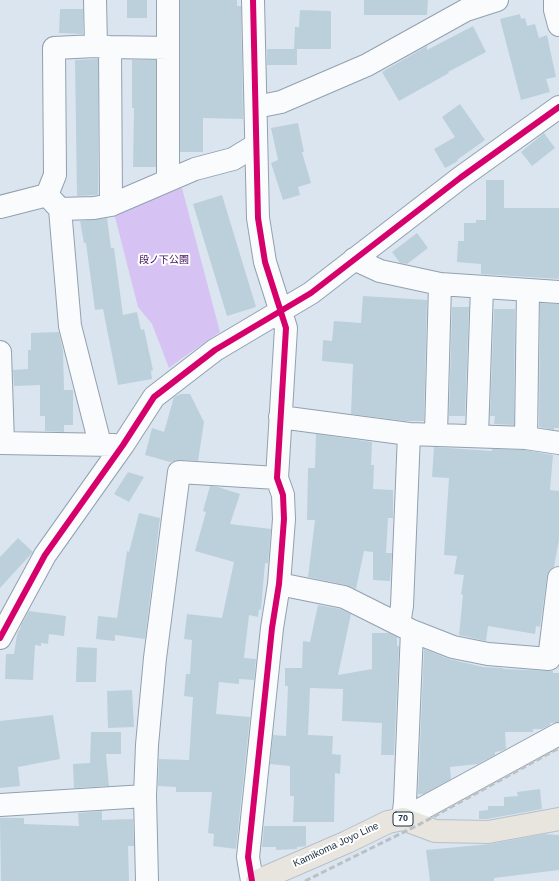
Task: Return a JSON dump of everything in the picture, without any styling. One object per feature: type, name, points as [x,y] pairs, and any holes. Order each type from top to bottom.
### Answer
[{"type":"main road","name":"70","points":[[403,820],[435,831],[488,832],[559,819]]},
{"type":"main road","name":"Kamikoma Joyo Line","points":[[257,881],[347,842],[388,822],[403,820]]},
{"type":"street","points":[[95,0],[103,47],[111,205]]},
{"type":"street","points":[[168,0],[168,180]]},
{"type":"street","points":[[252,881],[248,857],[271,635],[279,584],[284,519],[283,495],[277,478],[286,328],[265,262],[258,218],[253,0]]},
{"type":"street","points":[[256,107],[281,102],[367,65],[466,10],[497,0]]},
{"type":"street","points":[[555,0],[555,10],[559,25]]},
{"type":"street","points":[[100,444],[70,326],[53,202],[55,175],[54,48],[168,48]]},
{"type":"street","points":[[0,638],[45,555],[123,445],[154,397],[215,350],[311,293],[460,178],[559,107]]},
{"type":"street","points":[[0,207],[53,202],[94,208],[111,205],[195,169],[233,159],[256,145]]},
{"type":"street","points":[[354,259],[380,270],[440,284],[559,292]]},
{"type":"street","points":[[436,434],[440,284]]},
{"type":"street","points":[[477,436],[482,287]]},
{"type":"street","points":[[526,438],[528,291]]},
{"type":"street","points":[[0,352],[2,443],[123,445]]},
{"type":"street","points":[[280,417],[409,434],[526,438],[559,443]]},
{"type":"street","points":[[403,820],[405,802],[406,628],[402,606],[409,434]]},
{"type":"street","points":[[147,881],[145,796],[147,745],[155,658],[179,472],[277,478]]},
{"type":"street","points":[[279,584],[344,597],[406,628],[454,646],[488,654],[554,660],[559,578]]},
{"type":"street","points":[[403,820],[559,734]]},
{"type":"street","points":[[0,805],[145,796]]},
{"type":"green space","name":"段ノ下公園","points":[[182,188],[220,332],[169,368],[152,324],[138,307],[114,213]]},
{"type":"building","points":[[127,0],[147,0],[147,18],[127,18]]},
{"type":"building","points":[[180,0],[237,0],[237,6],[241,6],[243,119],[203,118],[203,152],[180,152]]},
{"type":"building","points":[[364,0],[428,0],[427,15],[364,15]]},
{"type":"building","points":[[60,9],[83,9],[83,34],[59,33]]},
{"type":"building","points":[[300,10],[331,11],[331,49],[294,49],[295,27],[299,27]]},
{"type":"building","points":[[520,14],[521,19],[525,18],[527,26],[535,24],[539,38],[547,35],[556,77],[546,79],[550,92],[521,100],[500,19]]},
{"type":"building","points":[[473,26],[486,52],[448,72],[449,73],[399,101],[382,72],[427,46],[427,50]]},
{"type":"building","points":[[267,49],[297,49],[297,65],[267,65]]},
{"type":"building","points":[[98,59],[98,195],[77,196],[75,60]]},
{"type":"building","points":[[132,60],[156,60],[156,167],[133,167],[134,108],[132,108]]},
{"type":"building","points":[[460,104],[485,140],[457,160],[458,161],[445,168],[434,149],[455,137],[442,117]]},
{"type":"building","points":[[298,123],[304,152],[302,152],[311,183],[298,187],[300,195],[283,200],[271,163],[278,160],[271,128]]},
{"type":"building","points":[[544,133],[555,148],[532,166],[521,152]]},
{"type":"building","points":[[486,180],[504,180],[504,208],[559,208],[559,279],[481,274],[481,264],[457,262],[458,241],[464,241],[464,223],[476,223],[476,220],[486,220]]},
{"type":"building","points":[[222,195],[256,307],[227,316],[193,204]]},
{"type":"building","points":[[107,218],[111,248],[114,248],[123,315],[137,312],[141,330],[144,329],[153,370],[151,371],[152,379],[118,385],[103,309],[95,310],[86,243],[84,243],[80,221]]},
{"type":"building","points":[[417,233],[428,248],[407,264],[400,263],[392,252]]},
{"type":"building","points":[[363,296],[427,300],[424,421],[405,421],[351,414],[353,364],[322,361],[323,340],[332,341],[334,321],[361,323]]},
{"type":"building","points":[[540,303],[559,304],[559,428],[554,428],[554,430],[539,427]]},
{"type":"building","points":[[452,307],[469,307],[465,416],[449,416]]},
{"type":"building","points":[[494,309],[515,309],[514,425],[494,424],[495,416],[490,416]]},
{"type":"building","points":[[59,332],[63,351],[64,390],[73,390],[73,425],[64,425],[64,432],[45,431],[45,416],[40,416],[40,385],[14,386],[13,370],[28,369],[28,350],[31,350],[31,333]]},
{"type":"building","points":[[181,394],[190,394],[204,422],[198,461],[180,460],[170,462],[145,455],[152,428],[164,432],[174,397]]},
{"type":"building","points":[[316,434],[372,442],[371,465],[374,465],[373,489],[393,490],[393,518],[388,518],[386,553],[392,553],[390,581],[373,580],[373,552],[364,551],[356,589],[346,585],[308,577],[315,520],[307,520],[308,468],[315,468]]},
{"type":"building","points":[[434,447],[492,451],[492,449],[525,450],[553,455],[550,490],[559,491],[559,540],[554,567],[549,571],[547,576],[540,627],[536,626],[535,634],[488,626],[486,641],[459,635],[463,595],[461,594],[464,575],[454,574],[457,556],[444,555],[449,478],[432,477]]},
{"type":"building","points":[[128,472],[144,477],[129,502],[114,494]]},
{"type":"building","points":[[210,486],[240,494],[230,524],[271,529],[268,563],[265,563],[261,610],[259,609],[258,617],[249,615],[244,658],[256,659],[254,680],[239,679],[239,684],[219,682],[216,714],[250,717],[236,849],[213,846],[214,834],[208,833],[212,792],[176,792],[176,787],[158,786],[159,759],[189,760],[193,697],[184,696],[186,674],[190,674],[192,640],[184,639],[187,614],[222,618],[234,562],[195,551],[206,512],[203,511]]},
{"type":"building","points":[[139,513],[160,518],[145,639],[115,635],[115,641],[96,639],[98,616],[117,618],[127,551],[129,552]]},
{"type":"building","points":[[18,538],[33,552],[0,588],[0,557]]},
{"type":"building","points":[[318,605],[340,609],[351,614],[338,675],[372,669],[372,633],[389,633],[397,637],[397,646],[399,646],[394,755],[381,755],[382,723],[342,721],[343,689],[310,688],[308,735],[333,736],[332,754],[341,755],[340,774],[335,773],[334,822],[293,822],[294,796],[290,796],[290,766],[270,764],[273,735],[286,736],[288,686],[285,686],[285,668],[302,668],[303,641],[310,642]]},
{"type":"building","points":[[29,611],[66,616],[64,636],[49,634],[48,644],[41,643],[41,646],[35,645],[33,680],[5,679],[6,654],[14,654],[17,634]]},
{"type":"building","points":[[77,647],[97,648],[96,682],[76,682]]},
{"type":"building","points":[[424,649],[449,659],[483,667],[553,671],[553,673],[559,673],[559,722],[550,723],[550,725],[542,729],[533,729],[533,732],[505,732],[506,749],[495,752],[495,755],[478,764],[450,767],[451,779],[424,794],[418,794]]},
{"type":"building","points":[[132,690],[134,727],[108,728],[107,691]]},
{"type":"building","points":[[53,715],[60,759],[18,767],[20,786],[0,788],[0,721]]},
{"type":"building","points":[[91,732],[121,732],[121,754],[106,754],[109,786],[74,788],[73,764],[90,763]]},
{"type":"building","points":[[540,789],[542,809],[487,819],[479,819],[479,811],[488,810],[488,806],[504,806],[504,797],[518,796],[517,792]]},
{"type":"building","points":[[102,811],[102,820],[133,819],[134,846],[128,846],[129,881],[1,881],[0,818],[24,818],[24,824],[79,826],[78,813]]},
{"type":"building","points":[[264,826],[306,826],[306,846],[297,847],[297,849],[276,850],[276,847],[262,847]]},
{"type":"building","points":[[544,834],[559,835],[559,870],[494,878],[494,881],[430,881],[426,850],[490,844]]},
{"type":"railway","points":[[305,881],[420,824],[559,748]]},
{"type":"cycle path","points":[[252,881],[248,857],[272,628],[279,584],[284,519],[283,495],[277,478],[286,328],[265,262],[258,218],[253,0]]},
{"type":"cycle path","points":[[0,638],[45,555],[123,445],[154,397],[215,350],[311,293],[460,178],[559,107]]}]
